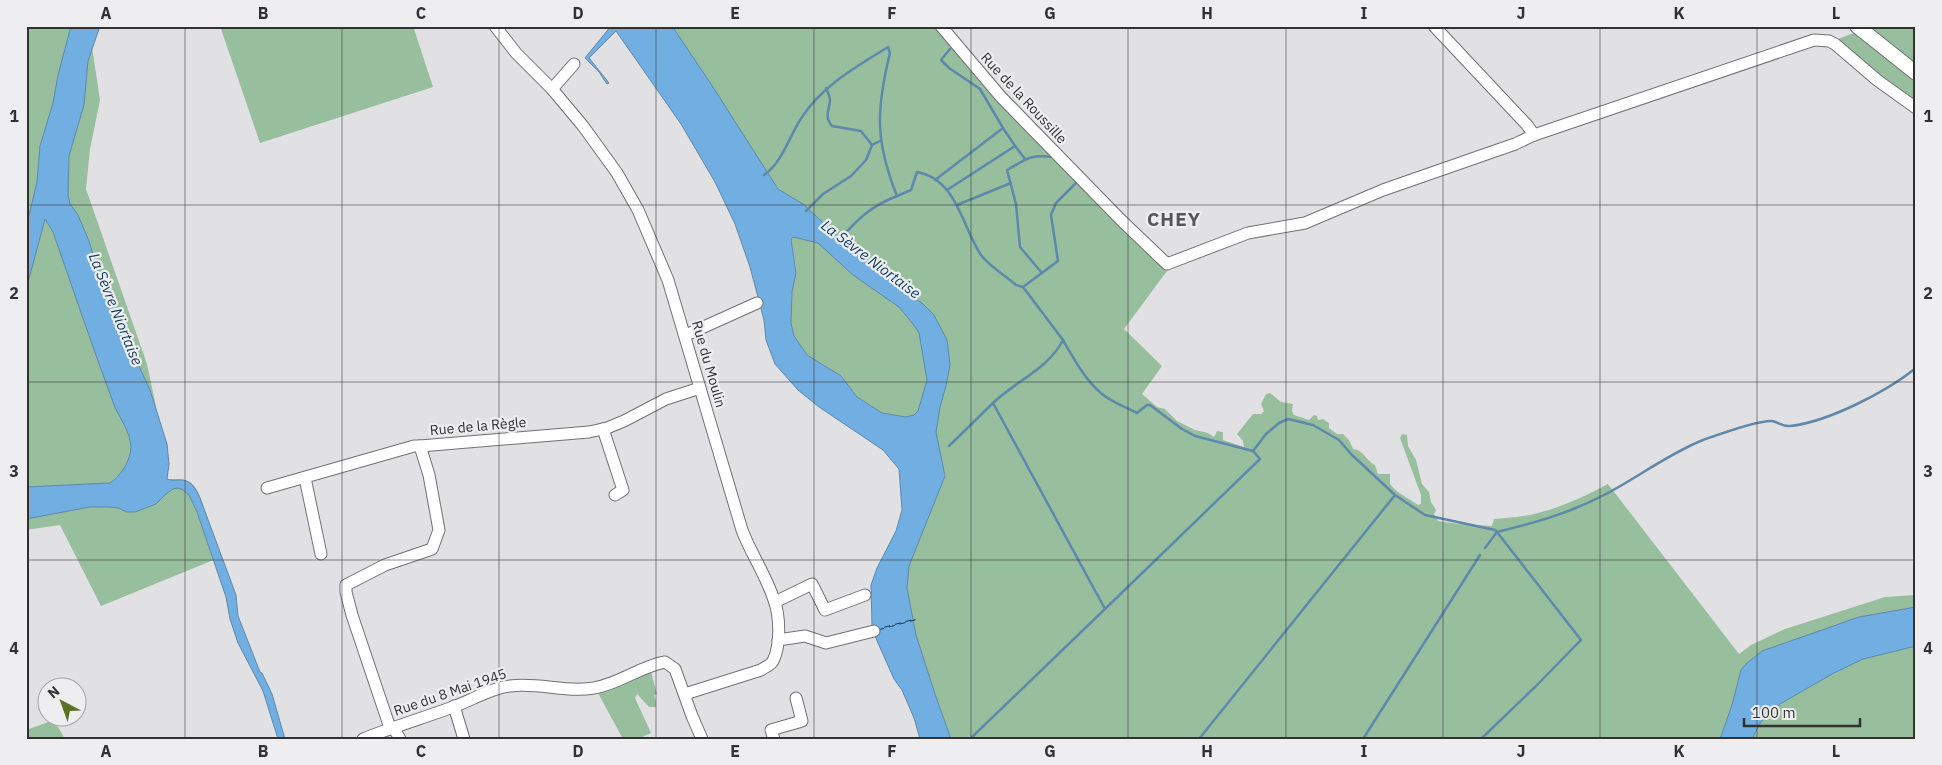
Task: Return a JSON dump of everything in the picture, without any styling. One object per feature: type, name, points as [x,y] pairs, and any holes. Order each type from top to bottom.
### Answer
[{"type":"main road","points":[[1857,26],[1916,73]]},
{"type":"street","name":"Rue du Moulin","points":[[495,26],[516,53],[552,89],[583,126],[617,173],[638,210],[668,280],[686,335],[742,530],[748,547],[775,602],[778,640],[772,663],[761,670],[685,694]]},
{"type":"street","name":"Rue de la Roussille","points":[[941,26],[1001,97],[1166,264],[1248,233],[1305,223],[1383,190],[1514,144],[1534,135]]},
{"type":"street","points":[[1434,26],[1527,125],[1534,135],[1801,44],[1821,39],[1835,44],[1877,80],[1916,108]]},
{"type":"street","points":[[552,89],[574,64]]},
{"type":"street","points":[[686,335],[756,303]]},
{"type":"street","name":"Rue de la Règle","points":[[392,727],[380,702],[352,615],[346,592],[346,584],[385,565],[432,549],[439,530],[429,476],[420,446],[589,432],[624,421],[666,399],[700,388]]},
{"type":"street","points":[[603,429],[623,490],[615,495]]},
{"type":"street","points":[[267,488],[414,446],[420,446]]},
{"type":"street","points":[[305,478],[321,554]]},
{"type":"street","points":[[775,602],[812,584],[825,610],[865,595]]},
{"type":"street","points":[[778,640],[805,636],[826,643],[874,631]]},
{"type":"street","name":"Rue du 8 Mai 1945","points":[[364,739],[392,727],[512,685],[575,690],[595,688],[665,662],[675,669],[702,739]]},
{"type":"street","points":[[774,739],[771,730],[802,721],[796,698]]},
{"type":"street","points":[[454,706],[464,739]]},
{"type":"street","points":[[392,727],[400,739]]},
{"type":"green space","points":[[26,26],[100,26],[92,47],[100,100],[90,149],[86,189],[147,364],[158,416],[167,444],[169,464],[167,479],[185,480],[195,487],[204,506],[216,559],[101,606],[60,525],[26,530]]},
{"type":"green space","points":[[220,26],[413,26],[433,87],[260,143]]},
{"type":"green space","points":[[662,26],[942,26],[1167,260],[1167,271],[1124,329],[1162,366],[1142,394],[1157,407],[1165,409],[1177,421],[1195,430],[1208,433],[1214,437],[1217,431],[1223,432],[1223,440],[1244,447],[1243,441],[1237,434],[1253,414],[1261,414],[1264,411],[1261,404],[1266,394],[1270,393],[1281,402],[1293,404],[1292,411],[1294,415],[1309,420],[1314,415],[1317,416],[1318,420],[1323,419],[1329,423],[1329,428],[1337,434],[1343,434],[1349,440],[1353,449],[1360,451],[1375,465],[1378,474],[1390,474],[1390,484],[1399,493],[1418,505],[1421,504],[1421,495],[1400,438],[1402,434],[1407,435],[1408,446],[1416,460],[1422,484],[1429,492],[1431,502],[1436,510],[1434,514],[1438,521],[1492,526],[1494,519],[1529,515],[1552,509],[1608,484],[1739,654],[1751,645],[1785,629],[1885,597],[1916,595],[1916,739],[951,739],[925,665],[896,594],[945,476],[906,417],[882,413],[857,397],[841,376],[807,355],[794,336],[791,323],[792,292],[796,269],[792,237]]},
{"type":"green space","points":[[1872,26],[1916,26],[1916,112],[1825,44]]},
{"type":"green space","points":[[651,672],[657,694],[654,695],[656,707],[649,707],[637,694],[635,698],[651,733],[638,739],[623,739],[598,693]]},
{"type":"green space","points":[[26,721],[29,729],[38,726],[38,728],[59,728],[65,739],[26,739]]},
{"type":"water","points":[[71,26],[100,26],[88,61],[84,105],[69,156],[68,195],[70,204],[78,215],[89,241],[104,292],[117,323],[150,390],[167,444],[169,464],[167,479],[187,481],[195,488],[200,498],[236,595],[238,616],[260,672],[272,694],[285,739],[278,739],[263,691],[238,643],[230,619],[226,597],[197,512],[189,495],[178,488],[173,489],[156,504],[135,512],[126,512],[119,508],[90,507],[26,519],[26,487],[110,483],[124,468],[131,448],[127,430],[115,408],[53,232],[45,219],[26,290],[26,228],[37,182],[40,146],[53,103],[58,75]]},
{"type":"water","points":[[611,26],[672,26],[778,189],[803,204],[881,274],[923,304],[934,315],[947,340],[950,365],[936,432],[945,476],[909,566],[907,588],[916,635],[951,739],[920,739],[914,718],[902,690],[894,679],[874,634],[872,625],[871,585],[877,568],[896,531],[902,510],[899,469],[883,450],[819,407],[798,390],[775,364],[766,340],[764,320],[750,267],[735,224],[715,182],[681,124],[616,31],[589,58],[609,83],[607,84],[599,72],[585,58]],"holes":[[[793,237],[818,243],[853,275],[899,307],[919,333],[927,380],[918,411],[914,415],[906,417],[882,413],[857,397],[841,376],[807,355],[794,336],[791,323],[792,292],[796,273],[791,239]]]},
{"type":"water","points":[[1916,607],[1916,646],[1863,659],[1832,674],[1780,704],[1761,722],[1752,739],[1720,739],[1732,705],[1741,670],[1762,651],[1859,617]]},
{"type":"waterway","points":[[764,175],[771,170],[781,156],[797,124],[820,95],[841,78],[888,47],[890,53],[880,109],[881,142],[897,196],[911,190],[917,172],[930,176],[950,194],[981,255],[1016,285],[1023,287]]},
{"type":"waterway","points":[[950,49],[941,60],[949,68],[980,89],[1003,128]]},
{"type":"waterway","points":[[826,88],[830,99],[828,120],[832,126],[861,131],[872,145]]},
{"type":"waterway","points":[[935,180],[1003,128],[1015,146]]},
{"type":"waterway","points":[[806,211],[823,194],[851,176],[866,160],[872,145],[880,141]]},
{"type":"waterway","points":[[947,190],[1015,146],[1025,159]]},
{"type":"waterway","points":[[1042,273],[1020,247],[1016,204],[1007,170],[1033,157],[1053,157]]},
{"type":"waterway","points":[[1063,340],[1023,287],[1058,261],[1051,215],[1056,203],[1077,182],[1076,180]]},
{"type":"waterway","points":[[957,205],[1011,183]]},
{"type":"waterway","name":"La Sèvre Niortaise","points":[[838,241],[864,215],[887,200],[897,196]]},
{"type":"waterway","points":[[993,403],[1049,359],[1063,340],[1090,382],[1111,400],[1137,413],[1147,405],[1150,405],[1182,429],[1195,436],[1253,451],[1260,459],[1105,609]]},
{"type":"waterway","points":[[1481,739],[1581,640],[1497,532],[1552,517],[1578,507],[1616,488],[1677,452],[1703,440],[1766,421],[1787,426],[1822,419],[1873,396],[1916,368]]},
{"type":"waterway","points":[[949,446],[993,403],[1105,609],[970,739]]},
{"type":"waterway","points":[[1253,451],[1266,434],[1279,423],[1288,419],[1313,425],[1339,440],[1351,454],[1395,495],[1425,515],[1495,530],[1497,532],[1485,548]]},
{"type":"waterway","points":[[1199,739],[1395,495]]},
{"type":"waterway","points":[[1363,739],[1480,555]]},
{"type":"ferry route","points":[[915,619],[915,620],[874,631],[874,630],[915,619]]},
{"type":"district","name":"CHEY","points":[[1174,219]]}]
